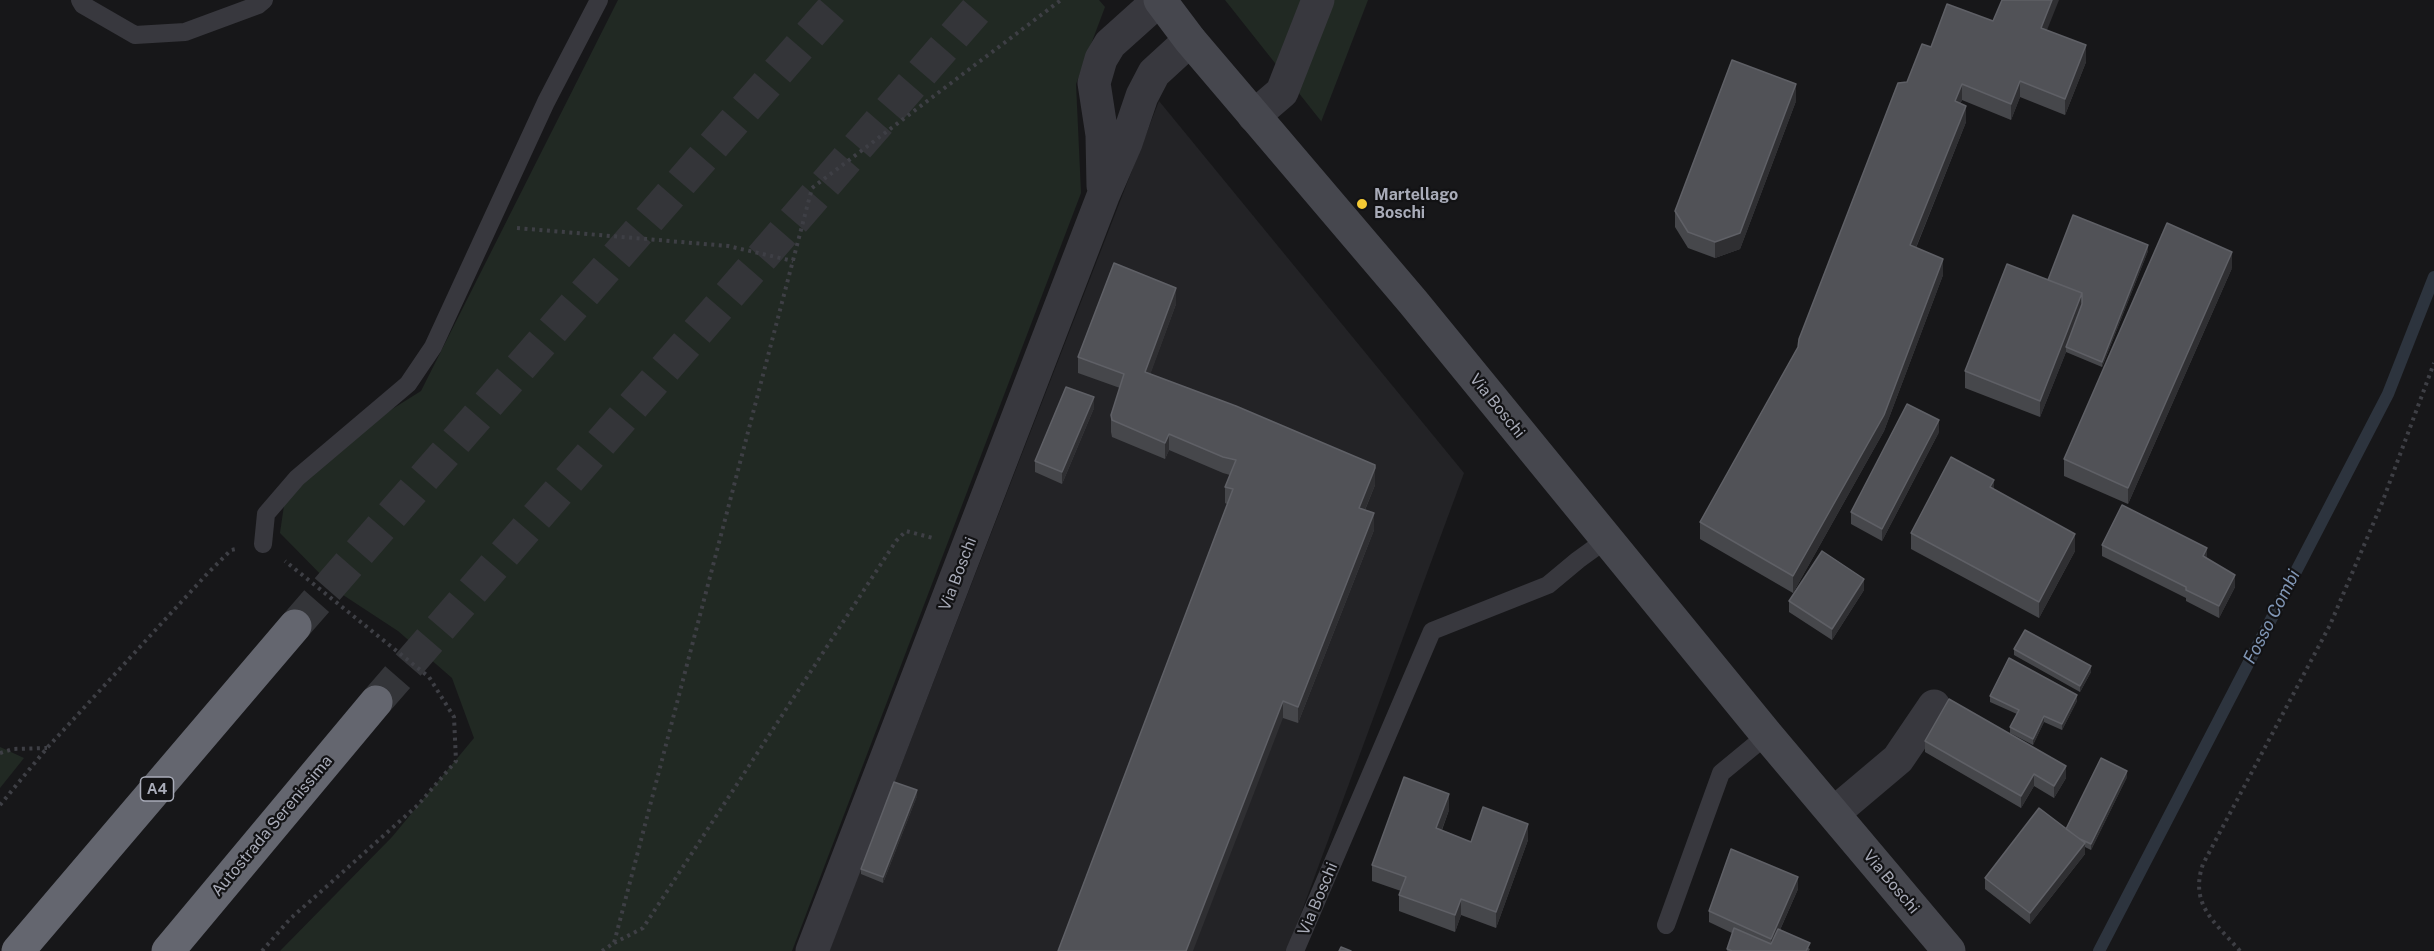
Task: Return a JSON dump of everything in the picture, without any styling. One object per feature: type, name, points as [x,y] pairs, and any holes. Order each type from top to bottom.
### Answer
[{"type":"highway","name":"A4","points":[[18,951],[296,626]]},
{"type":"highway","name":"Autostrada Serenissima","points":[[168,951],[376,702]]},
{"type":"main road","name":"Via Boschi","points":[[1159,0],[1190,40],[1413,302],[1767,735],[1949,951]]},
{"type":"street","points":[[1103,196],[1102,135],[1094,83],[1101,59],[1110,44],[1159,0]]},
{"type":"street","points":[[1254,116],[1282,92],[1318,0]]},
{"type":"street","name":"Via Boschi","points":[[812,951],[1103,196],[1126,143],[1142,96],[1154,72],[1190,40]]},
{"type":"street","points":[[1834,813],[1898,759],[1934,706]]},
{"type":"lane","points":[[80,0],[83,5],[135,35],[185,32],[258,5],[264,0]]},
{"type":"lane","points":[[263,544],[266,514],[297,478],[408,384],[433,347],[546,102],[599,0]]},
{"type":"lane","name":"Via Boschi","points":[[1296,951],[1432,631],[1548,585],[1607,539]]},
{"type":"lane","points":[[1666,925],[1721,773],[1767,735]]},
{"type":"path","points":[[615,943],[812,188],[1061,0]]},
{"type":"path","points":[[490,224],[604,237],[728,246],[793,261]]},
{"type":"path","points":[[2240,951],[2205,910],[2198,892],[2198,878],[2203,864],[2334,616],[2382,503],[2434,363]]},
{"type":"path","points":[[603,951],[643,928],[896,541],[906,531],[968,548]]},
{"type":"path","points":[[0,805],[47,748],[231,550],[263,544]]},
{"type":"path","points":[[0,753],[14,749],[47,748]]},
{"type":"shaded area","points":[[618,0],[1099,0],[1105,7],[1076,84],[1081,193],[792,951],[280,951],[392,837],[474,738],[452,678],[398,631],[337,591],[280,533],[286,492],[335,445],[421,391]]},
{"type":"shaded area","points":[[1225,0],[1368,0],[1321,122],[1321,121]]},
{"type":"shaded area","points":[[1159,101],[1464,473],[1287,951],[829,951]]},
{"type":"shaded area","points":[[0,747],[24,758],[0,788]]},
{"type":"building","points":[[2002,0],[2052,0],[2041,28],[2086,45],[2065,99],[2020,81],[2011,104],[1962,84],[1955,101],[1966,106],[1910,245],[1943,259],[1884,415],[1793,576],[1700,522],[1798,347],[1799,339],[1898,83],[1907,82],[1922,44],[1931,47],[1947,4],[1993,21]]},
{"type":"building","points":[[1732,60],[1796,84],[1740,233],[1715,242],[1688,232],[1675,211]]},
{"type":"building","points":[[2073,215],[2148,245],[2102,362],[2066,347],[2082,304],[2082,293],[2048,280]]},
{"type":"building","points":[[2167,223],[2232,252],[2128,488],[2064,459]]},
{"type":"building","points":[[1114,263],[1176,288],[1145,372],[1236,406],[1375,465],[1359,508],[1374,513],[1298,707],[1283,701],[1186,951],[1058,951],[1233,489],[1225,487],[1236,460],[1223,457],[1169,434],[1165,443],[1112,420],[1111,415],[1124,374],[1078,357]]},
{"type":"building","points":[[2007,264],[2082,293],[2040,401],[1965,371]]},
{"type":"building","points":[[1066,387],[1094,397],[1062,472],[1035,461]]},
{"type":"building","points":[[1907,404],[1939,420],[1882,529],[1851,512]]},
{"type":"building","points":[[1951,457],[1994,480],[1990,487],[2075,534],[2039,602],[1911,533]]},
{"type":"building","points":[[2122,505],[2207,548],[2203,556],[2235,575],[2219,606],[2102,545]]},
{"type":"building","points":[[1822,551],[1864,579],[1832,629],[1789,601]]},
{"type":"building","points":[[2025,630],[2091,666],[2080,686],[2014,649]]},
{"type":"building","points":[[2009,658],[2077,695],[2062,724],[2044,716],[2033,739],[2010,727],[2019,710],[1990,696]]},
{"type":"building","points":[[1949,699],[2066,766],[2054,786],[2034,774],[2021,796],[1925,741]]},
{"type":"building","points":[[2101,758],[2127,771],[2091,844],[2066,829]]},
{"type":"building","points":[[1404,777],[1449,794],[1436,828],[1471,842],[1483,807],[1528,824],[1496,912],[1461,899],[1455,915],[1399,895],[1406,877],[1372,865]]},
{"type":"building","points":[[894,782],[917,790],[883,877],[861,869]]},
{"type":"building","points":[[2039,808],[2085,843],[2030,913],[1985,878]]},
{"type":"building","points":[[1731,849],[1798,877],[1771,939],[1709,911]]},
{"type":"building","points":[[1734,928],[1771,944],[1778,929],[1810,943],[1806,951],[1732,951],[1727,949]]},
{"type":"building","points":[[1341,947],[1351,951],[1339,951]]},
{"type":"waterway","name":"Fosso Combi","points":[[2099,951],[2388,394],[2434,277]]},
{"type":"tunnel","points":[[295,626],[840,0]]},
{"type":"tunnel","points":[[376,702],[985,0]]},
{"type":"place","name":"Martellago Boschi","points":[[1362,204]]}]
